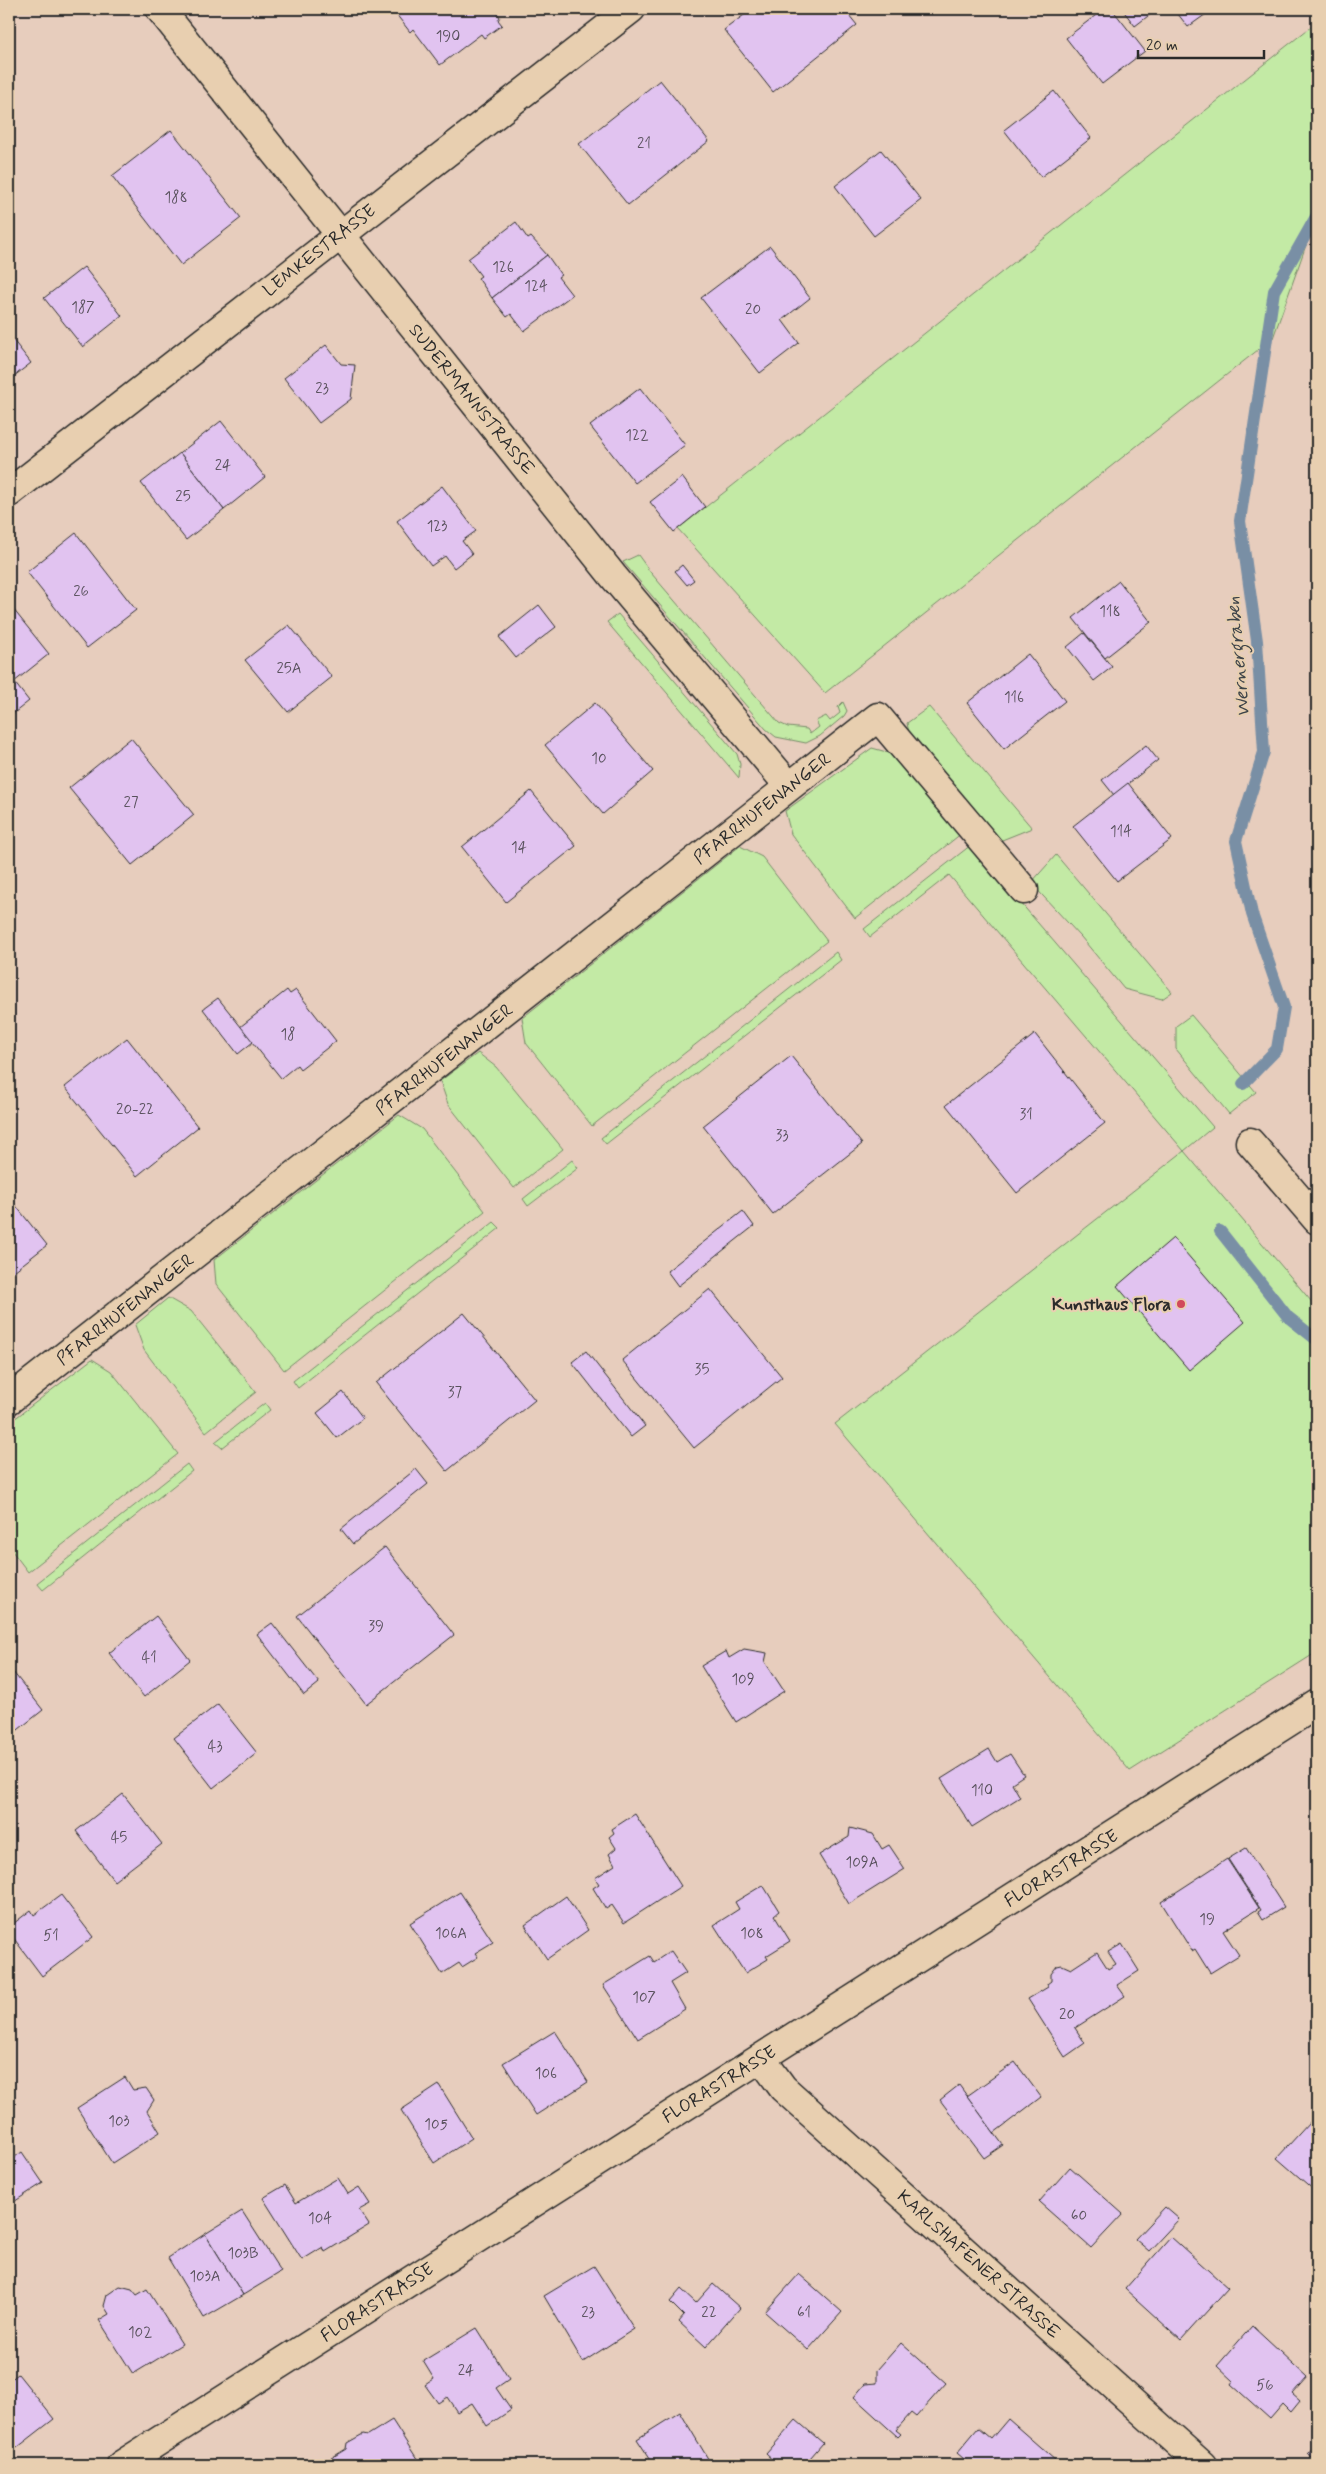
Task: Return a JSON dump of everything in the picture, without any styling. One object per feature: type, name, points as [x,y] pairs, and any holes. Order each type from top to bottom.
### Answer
[{"type":"street","name":"SUDERMANNSTRASSE","points":[[160,9],[613,576],[788,786]]},
{"type":"street","name":"LEMKESTRASSE","points":[[9,493],[631,9]]},
{"type":"street","name":"PFARRHUFENANGER","points":[[9,1400],[878,717],[1024,890]]},
{"type":"street","points":[[1250,1142],[1317,1220]]},
{"type":"street","name":"FLORASTRASSE","points":[[121,2465],[1317,1704]]},
{"type":"street","name":"KARLSHAFENER STRASSE","points":[[761,2058],[783,2088],[1202,2465]]},
{"type":"green space","points":[[1317,22],[1317,220],[1273,338],[825,693],[678,529]]},
{"type":"green space","points":[[638,555],[651,573],[779,723],[788,727],[807,729],[810,734],[819,727],[816,721],[826,716],[830,721],[840,713],[838,707],[843,702],[847,711],[844,716],[820,736],[806,743],[776,737],[766,729],[623,562]]},
{"type":"green space","points":[[618,614],[737,754],[740,764],[739,778],[607,622]]},
{"type":"green space","points":[[929,707],[1032,828],[997,842],[911,742],[907,723]]},
{"type":"green space","points":[[872,748],[894,754],[962,833],[855,918],[791,834],[785,811]]},
{"type":"green space","points":[[971,845],[1213,1127],[1184,1151],[949,875],[870,937],[864,929]]},
{"type":"green space","points":[[740,846],[762,857],[827,941],[592,1126],[526,1043],[522,1018]]},
{"type":"green space","points":[[1056,855],[1172,992],[1162,999],[1124,989],[1081,937],[1031,883]]},
{"type":"green space","points":[[836,952],[841,960],[606,1144],[601,1138]]},
{"type":"green space","points":[[1191,1015],[1256,1092],[1229,1114],[1176,1049],[1176,1026]]},
{"type":"green space","points":[[478,1053],[496,1067],[563,1149],[514,1188],[448,1104],[440,1081]]},
{"type":"green space","points":[[399,1115],[422,1129],[485,1211],[284,1370],[216,1284],[214,1260]]},
{"type":"green space","name":"Kunsthaus Flora","points":[[1184,1151],[1317,1308],[1317,1652],[1130,1771],[835,1424]]},
{"type":"green space","points":[[572,1160],[578,1168],[528,1206],[523,1199]]},
{"type":"green space","points":[[494,1222],[500,1228],[298,1388],[293,1381]]},
{"type":"green space","points":[[168,1298],[191,1311],[256,1392],[206,1432],[144,1350],[135,1325]]},
{"type":"green space","points":[[92,1359],[111,1371],[178,1454],[28,1572],[9,1547],[9,1423]]},
{"type":"green space","points":[[265,1403],[270,1410],[222,1448],[215,1442]]},
{"type":"green space","points":[[187,1464],[192,1471],[43,1590],[37,1583]]},
{"type":"building","points":[[392,9],[494,9],[500,17],[498,20],[502,25],[484,38],[481,34],[440,65],[413,29],[410,32]]},
{"type":"building","points":[[752,9],[844,9],[857,25],[773,92],[724,30]]},
{"type":"building","points":[[1104,9],[1112,9],[1145,51],[1102,84],[1066,38]]},
{"type":"building","points":[[1122,9],[1148,9],[1152,13],[1135,26]]},
{"type":"building","points":[[1174,9],[1213,9],[1188,27]]},
{"type":"building","points":[[660,80],[709,141],[628,205],[579,144]]},
{"type":"building","points":[[1054,91],[1091,138],[1041,177],[1004,130]]},
{"type":"building","points":[[171,130],[241,218],[181,265],[112,176]]},
{"type":"building","points":[[881,150],[921,200],[874,236],[835,186]]},
{"type":"building","points":[[516,222],[528,239],[531,237],[547,255],[492,298],[478,278],[481,276],[468,259]]},
{"type":"building","points":[[770,246],[810,298],[782,320],[799,343],[760,373],[701,298]]},
{"type":"building","points":[[547,255],[561,275],[558,277],[572,295],[524,331],[511,314],[507,317],[492,298]]},
{"type":"building","points":[[84,267],[122,316],[83,347],[44,298]]},
{"type":"building","points":[[9,335],[31,363],[9,380]]},
{"type":"building","points":[[326,345],[341,364],[355,365],[351,399],[319,423],[284,378]]},
{"type":"building","points":[[640,388],[685,445],[635,483],[590,426]]},
{"type":"building","points":[[221,421],[265,477],[224,510],[180,453]]},
{"type":"building","points":[[180,453],[224,510],[186,540],[141,483]]},
{"type":"building","points":[[682,477],[705,507],[674,532],[650,502]]},
{"type":"building","points":[[442,486],[476,531],[462,541],[472,554],[454,568],[445,556],[431,566],[397,521]]},
{"type":"building","points":[[76,533],[136,610],[87,648],[27,572]]},
{"type":"building","points":[[682,565],[694,580],[687,585],[675,571]]},
{"type":"building","points":[[1119,581],[1151,622],[1105,658],[1073,618]]},
{"type":"building","points":[[9,604],[49,654],[14,682],[29,701],[9,717]]},
{"type":"building","points":[[539,605],[556,627],[516,658],[499,637]]},
{"type":"building","points":[[289,625],[332,677],[288,712],[245,660]]},
{"type":"building","points":[[1084,633],[1112,667],[1094,681],[1067,647]]},
{"type":"building","points":[[1028,654],[1065,701],[1004,749],[967,703]]},
{"type":"building","points":[[595,703],[653,771],[603,814],[545,745]]},
{"type":"building","points":[[131,738],[194,815],[132,865],[69,788]]},
{"type":"building","points":[[1146,745],[1158,760],[1114,795],[1102,780]]},
{"type":"building","points":[[1128,783],[1172,839],[1117,881],[1073,826]]},
{"type":"building","points":[[531,791],[576,846],[506,902],[462,847]]},
{"type":"building","points":[[287,990],[290,994],[296,990],[336,1041],[300,1069],[297,1065],[281,1078],[240,1027]]},
{"type":"building","points":[[218,998],[253,1042],[238,1054],[203,1009]]},
{"type":"building","points":[[1035,1034],[1105,1123],[1017,1193],[946,1105]]},
{"type":"building","points":[[127,1038],[198,1127],[137,1176],[65,1087]]},
{"type":"building","points":[[791,1056],[862,1144],[773,1214],[703,1126]]},
{"type":"building","points":[[9,1197],[47,1245],[9,1275]]},
{"type":"building","points":[[743,1211],[754,1226],[678,1286],[667,1271]]},
{"type":"building","name":"Kunsthaus Flora","points":[[1173,1238],[1245,1322],[1189,1370],[1117,1286]]},
{"type":"building","points":[[710,1289],[782,1377],[694,1448],[622,1360]]},
{"type":"building","points":[[464,1313],[535,1400],[447,1471],[376,1383]]},
{"type":"building","points":[[586,1351],[645,1426],[631,1437],[572,1362]]},
{"type":"building","points":[[343,1392],[363,1418],[337,1438],[317,1413]]},
{"type":"building","points":[[416,1469],[428,1484],[353,1544],[341,1529]]},
{"type":"building","points":[[385,1547],[454,1635],[366,1704],[297,1616]]},
{"type":"building","points":[[156,1616],[190,1660],[144,1697],[109,1653]]},
{"type":"building","points":[[272,1623],[319,1683],[304,1695],[257,1634]]},
{"type":"building","points":[[744,1649],[767,1653],[765,1662],[784,1691],[736,1722],[701,1666],[726,1651],[729,1658]]},
{"type":"building","points":[[9,1667],[43,1710],[9,1737]]},
{"type":"building","points":[[218,1704],[257,1753],[213,1788],[174,1738]]},
{"type":"building","points":[[989,1749],[997,1762],[1010,1754],[1024,1775],[1012,1783],[1020,1797],[972,1827],[941,1779]]},
{"type":"building","points":[[123,1794],[162,1844],[114,1881],[76,1831]]},
{"type":"building","points":[[635,1814],[681,1886],[624,1923],[612,1905],[606,1909],[593,1888],[599,1884],[595,1878],[615,1865],[609,1854],[616,1848],[609,1837],[614,1833],[612,1829]]},
{"type":"building","points":[[850,1828],[873,1834],[882,1849],[889,1845],[905,1869],[849,1904],[819,1855],[849,1837]]},
{"type":"building","points":[[1246,1848],[1284,1907],[1263,1920],[1258,1912],[1261,1910],[1228,1859]]},
{"type":"building","points":[[1227,1859],[1259,1908],[1223,1931],[1239,1955],[1210,1973],[1195,1949],[1192,1951],[1161,1902]]},
{"type":"building","points":[[763,1885],[779,1911],[774,1915],[790,1941],[766,1956],[768,1959],[745,1973],[714,1925],[739,1909],[735,1902]]},
{"type":"building","points":[[460,1892],[493,1942],[475,1953],[478,1957],[462,1967],[459,1963],[442,1974],[410,1923]]},
{"type":"building","points":[[61,1895],[93,1937],[42,1976],[9,1932],[9,1927],[31,1910],[34,1915]]},
{"type":"building","points":[[566,1896],[588,1930],[547,1959],[525,1925]]},
{"type":"building","points":[[1122,1944],[1139,1971],[1117,1985],[1125,1996],[1075,2028],[1085,2043],[1065,2057],[1028,1999],[1048,1987],[1047,1984],[1051,1981],[1051,1974],[1057,1966],[1062,1965],[1071,1969],[1097,1952],[1108,1969],[1116,1964],[1108,1952]]},
{"type":"building","points":[[671,1951],[686,1973],[670,1983],[685,2009],[638,2039],[603,1985],[650,1956],[654,1962]]},
{"type":"building","points":[[555,2031],[588,2082],[536,2115],[503,2063]]},
{"type":"building","points":[[1015,2062],[1041,2097],[994,2133],[967,2096]]},
{"type":"building","points":[[125,2077],[133,2090],[146,2088],[154,2100],[147,2111],[160,2132],[112,2163],[77,2108]]},
{"type":"building","points":[[439,2085],[472,2138],[434,2163],[401,2110]]},
{"type":"building","points":[[959,2085],[1003,2145],[984,2158],[940,2100]]},
{"type":"building","points":[[1310,2122],[1317,2128],[1317,2188],[1315,2191],[1277,2158]]},
{"type":"building","points":[[22,2152],[43,2183],[9,2205],[9,2161]]},
{"type":"building","points":[[1070,2167],[1123,2214],[1091,2248],[1039,2202]]},
{"type":"building","points":[[338,2178],[348,2194],[359,2187],[370,2204],[359,2210],[369,2225],[325,2252],[323,2247],[302,2260],[263,2198],[285,2185],[296,2203]]},
{"type":"building","points":[[1165,2207],[1179,2219],[1149,2251],[1135,2239]]},
{"type":"building","points":[[242,2211],[281,2272],[243,2295],[205,2234]]},
{"type":"building","points":[[205,2234],[243,2295],[204,2318],[168,2258]]},
{"type":"building","points":[[1171,2237],[1228,2288],[1181,2340],[1125,2289]]},
{"type":"building","points":[[594,2266],[634,2329],[583,2362],[544,2296]]},
{"type":"building","points":[[799,2274],[842,2312],[808,2350],[765,2312]]},
{"type":"building","points":[[713,2284],[740,2308],[706,2347],[679,2322],[684,2316],[670,2302],[681,2289],[696,2303]]},
{"type":"building","points":[[120,2286],[132,2289],[137,2295],[147,2289],[182,2344],[133,2374],[99,2320],[109,2314],[104,2306],[107,2295]]},
{"type":"building","points":[[1252,2326],[1307,2377],[1292,2394],[1300,2401],[1291,2412],[1283,2404],[1270,2419],[1231,2384],[1233,2381],[1217,2366]]},
{"type":"building","points":[[477,2328],[509,2379],[496,2388],[511,2410],[487,2426],[472,2403],[457,2412],[447,2397],[438,2403],[425,2385],[434,2379],[423,2361]]},
{"type":"building","points":[[901,2343],[946,2383],[916,2417],[911,2413],[896,2430],[901,2434],[898,2437],[854,2397],[865,2384],[877,2383],[877,2370]]},
{"type":"building","points":[[18,2374],[54,2419],[9,2454],[9,2381]]},
{"type":"building","points":[[680,2412],[710,2465],[654,2465],[637,2439]]},
{"type":"building","points":[[1008,2419],[1056,2461],[1052,2465],[971,2465],[957,2453],[978,2428],[991,2439]]},
{"type":"building","points":[[392,2420],[421,2465],[325,2465],[323,2463],[346,2449],[347,2443],[363,2434],[368,2435]]},
{"type":"building","points":[[796,2420],[823,2443],[804,2465],[778,2465],[766,2454]]},
{"type":"building","points":[[1317,2443],[1317,2462],[1308,2453]]},
{"type":"waterway","name":"Wernergraben","points":[[1243,1084],[1277,1049],[1284,1007],[1252,914],[1236,841],[1264,752],[1257,641],[1240,521],[1274,291],[1317,215]]},
{"type":"waterway","name":"Wernergraben","points":[[1220,1231],[1288,1317],[1317,1340]]},
{"type":"place","name":"Kunsthaus Flora","points":[[1181,1304]]}]
